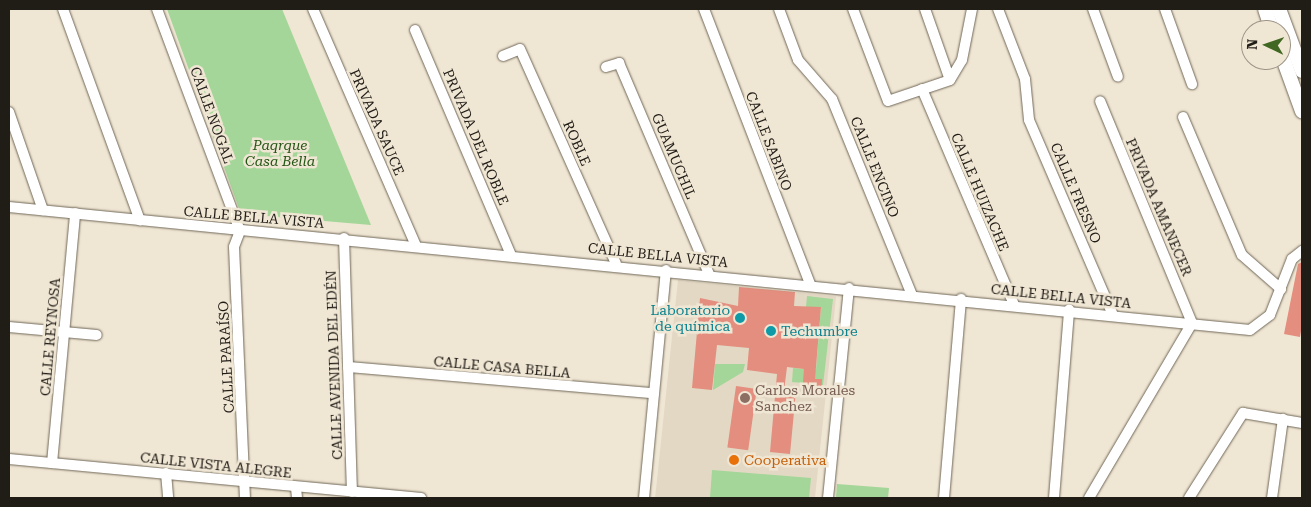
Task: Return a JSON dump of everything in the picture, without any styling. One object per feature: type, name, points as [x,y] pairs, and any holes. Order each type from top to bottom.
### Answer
[{"type":"street","points":[[63,9],[140,220]]},
{"type":"street","name":"CALLE NOGAL","points":[[157,9],[240,231]]},
{"type":"street","name":"PRIVADA SAUCE","points":[[313,9],[416,246]]},
{"type":"street","name":"CALLE SABINO","points":[[704,9],[810,284]]},
{"type":"street","name":"CALLE ENCINO","points":[[779,9],[798,60],[832,98],[912,295]]},
{"type":"street","points":[[853,9],[888,101],[950,80],[962,60],[972,9]]},
{"type":"street","points":[[925,9],[950,80]]},
{"type":"street","name":"CALLE FRESNO","points":[[998,9],[1025,79],[1029,120],[1113,315]]},
{"type":"street","points":[[1093,9],[1118,77]]},
{"type":"street","points":[[1165,9],[1192,84]]},
{"type":"street","points":[[1279,9],[1302,71]]},
{"type":"street","name":"PRIVADA DEL ROBLE","points":[[416,30],[511,256]]},
{"type":"street","name":"ROBLE","points":[[503,56],[520,49],[616,264]]},
{"type":"street","name":"GUAMUCHIL","points":[[606,67],[619,63],[710,274]]},
{"type":"street","points":[[1287,70],[1302,112]]},
{"type":"street","name":"CALLE HUIZACHE","points":[[922,89],[1014,305]]},
{"type":"street","name":"PRIVADA AMANECER","points":[[1100,101],[1192,323]]},
{"type":"street","points":[[9,112],[43,210]]},
{"type":"street","points":[[1183,117],[1242,255],[1281,289]]},
{"type":"street","name":"CALLE BELLA VISTA","points":[[9,207],[240,231],[344,238],[511,256],[616,264],[1250,330],[1263,324],[1281,289],[1292,259],[1302,251]]},
{"type":"street","name":"CALLE REYNOSA","points":[[52,463],[75,213]]},
{"type":"street","name":"CALLE PARAÍSO","points":[[240,231],[234,247],[245,498]]},
{"type":"street","name":"CALLE AVENIDA DEL EDÉN","points":[[344,238],[352,492]]},
{"type":"street","points":[[644,498],[666,270]]},
{"type":"street","points":[[828,498],[849,288]]},
{"type":"street","points":[[944,498],[961,299]]},
{"type":"street","points":[[1054,498],[1069,310]]},
{"type":"street","points":[[1089,498],[1192,323]]},
{"type":"street","points":[[9,327],[97,335]]},
{"type":"street","name":"CALLE CASA BELLA","points":[[348,367],[654,393]]},
{"type":"street","points":[[1189,498],[1243,413],[1302,422]]},
{"type":"street","points":[[1272,498],[1283,419]]},
{"type":"street","name":"CALLE VISTA ALEGRE","points":[[9,459],[166,473],[296,493],[352,492],[421,498]]},
{"type":"street","points":[[166,473],[168,498]]},
{"type":"shaded area","name":"Carlos Morales Sanchez","points":[[678,280],[836,297],[815,498],[655,498]]},
{"type":"green space","name":"Paqrque Casa Bella","points":[[167,9],[282,9],[371,225],[241,214]]},
{"type":"green space","points":[[807,296],[833,299],[823,385],[792,382],[793,368],[816,370],[821,308],[806,307]]},
{"type":"green space","points":[[715,364],[745,364],[743,372],[713,390]]},
{"type":"green space","points":[[712,470],[811,478],[809,498],[710,498]]},
{"type":"green space","points":[[837,484],[889,488],[888,498],[836,498]]},
{"type":"building","points":[[1302,262],[1302,325],[1300,337],[1284,334],[1298,264]]},
{"type":"building","points":[[739,287],[795,292],[794,306],[821,307],[815,379],[822,379],[821,397],[802,395],[804,369],[787,367],[784,391],[796,391],[790,454],[770,452],[777,374],[747,370],[749,348],[717,345],[712,390],[692,388],[700,298],[738,306]]},
{"type":"building","points":[[736,386],[757,389],[748,450],[727,447]]},
{"type":"place","name":"Laboratorio de química","points":[[740,318]]},
{"type":"place","name":"Techumbre","points":[[771,331]]},
{"type":"place","name":"Carlos Morales Sanchez","points":[[745,398]]},
{"type":"place","name":"Cooperativa","points":[[734,460]]}]
